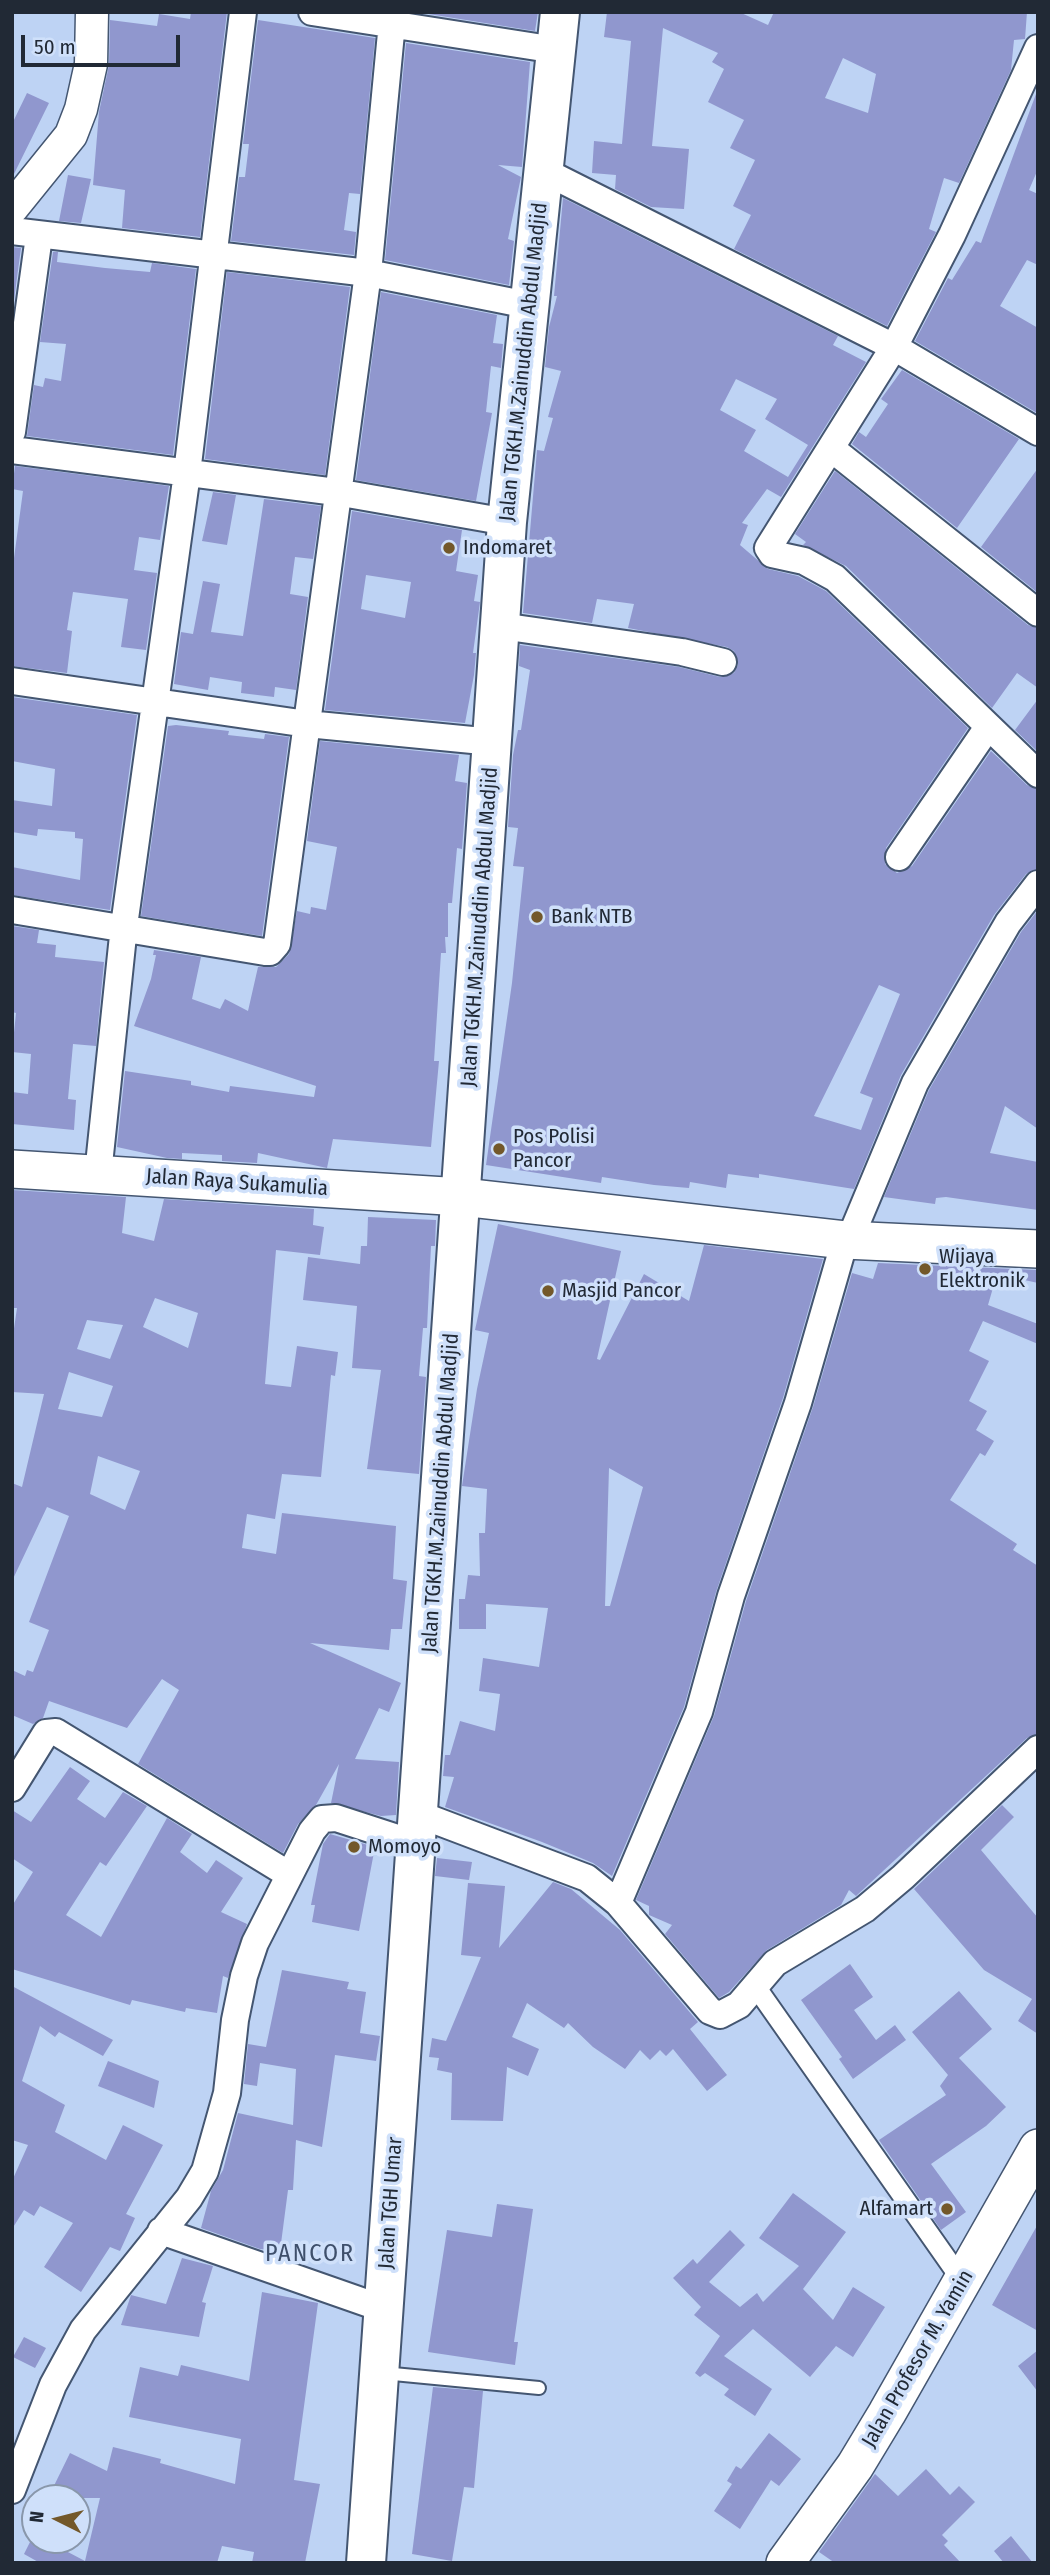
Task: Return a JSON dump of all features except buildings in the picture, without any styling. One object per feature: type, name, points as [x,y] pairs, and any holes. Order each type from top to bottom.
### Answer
[{"type":"main road","name":"Jalan TGKH.M.Zainuddin Abdul Madjid","points":[[417,1829],[507,522],[560,12]]},
{"type":"main road","name":"Jalan Raya Sukamulia","points":[[12,1169],[461,1197],[538,1190],[849,1234],[940,1235]]},
{"type":"main road","points":[[940,1235],[1038,1235]]},
{"type":"main road","points":[[940,1235],[1038,1249]]},
{"type":"main road","name":"Jalan TGH Umar","points":[[366,2563],[417,1829]]},
{"type":"main road","name":"Jalan Profesor M. Yamin","points":[[785,2563],[855,2466],[1038,2148]]},
{"type":"street","points":[[12,208],[71,135],[81,110],[91,64],[92,12]]},
{"type":"street","points":[[97,1174],[124,926],[187,473],[243,12]]},
{"type":"street","points":[[312,12],[393,19],[556,50]]},
{"type":"street","points":[[12,910],[124,926],[265,952],[274,949],[293,836],[336,492],[368,273],[393,19]]},
{"type":"street","points":[[1038,48],[952,235],[894,347],[832,449],[770,542],[770,552],[804,561],[835,578],[1038,774]]},
{"type":"street","points":[[544,171],[894,347],[1038,432]]},
{"type":"street","points":[[12,231],[368,273],[528,305]]},
{"type":"street","points":[[12,432],[39,236]]},
{"type":"street","points":[[832,449],[1038,613]]},
{"type":"street","points":[[12,450],[336,492],[507,522]]},
{"type":"street","points":[[500,626],[682,652],[723,662]]},
{"type":"street","points":[[12,681],[307,724],[493,742]]},
{"type":"street","points":[[899,857],[988,727]]},
{"type":"street","points":[[618,1903],[699,1712],[731,1596],[798,1403],[849,1234],[904,1105],[934,1048],[1008,923],[1038,884]]},
{"type":"street","points":[[12,1788],[46,1734],[56,1732],[288,1874]]},
{"type":"street","points":[[12,2490],[21,2443],[83,2330],[197,2187],[211,2156],[227,2093],[239,1996],[255,1942],[312,1831],[325,1818],[417,1829],[587,1878],[618,1903],[714,2015],[726,2014],[739,2005],[775,1963],[842,1924],[894,1885],[1038,1749]]},
{"type":"street","points":[[756,1987],[963,2282]]},
{"type":"street","points":[[161,2231],[384,2309]]},
{"type":"lane","points":[[379,2373],[539,2388]]},
{"type":"place","name":"Indomaret","points":[[449,548]]},
{"type":"place","name":"Bank NTB","points":[[537,917]]},
{"type":"place","name":"Pos Polisi Pancor","points":[[499,1149]]},
{"type":"place","name":"Wijaya Elektronik","points":[[925,1269]]},
{"type":"place","name":"Masjid Pancor","points":[[548,1291]]},
{"type":"place","name":"Momoyo","points":[[354,1847]]},
{"type":"place","name":"Alfamart","points":[[947,2209]]},
{"type":"district","name":"PANCOR","points":[[310,2254]]}]
